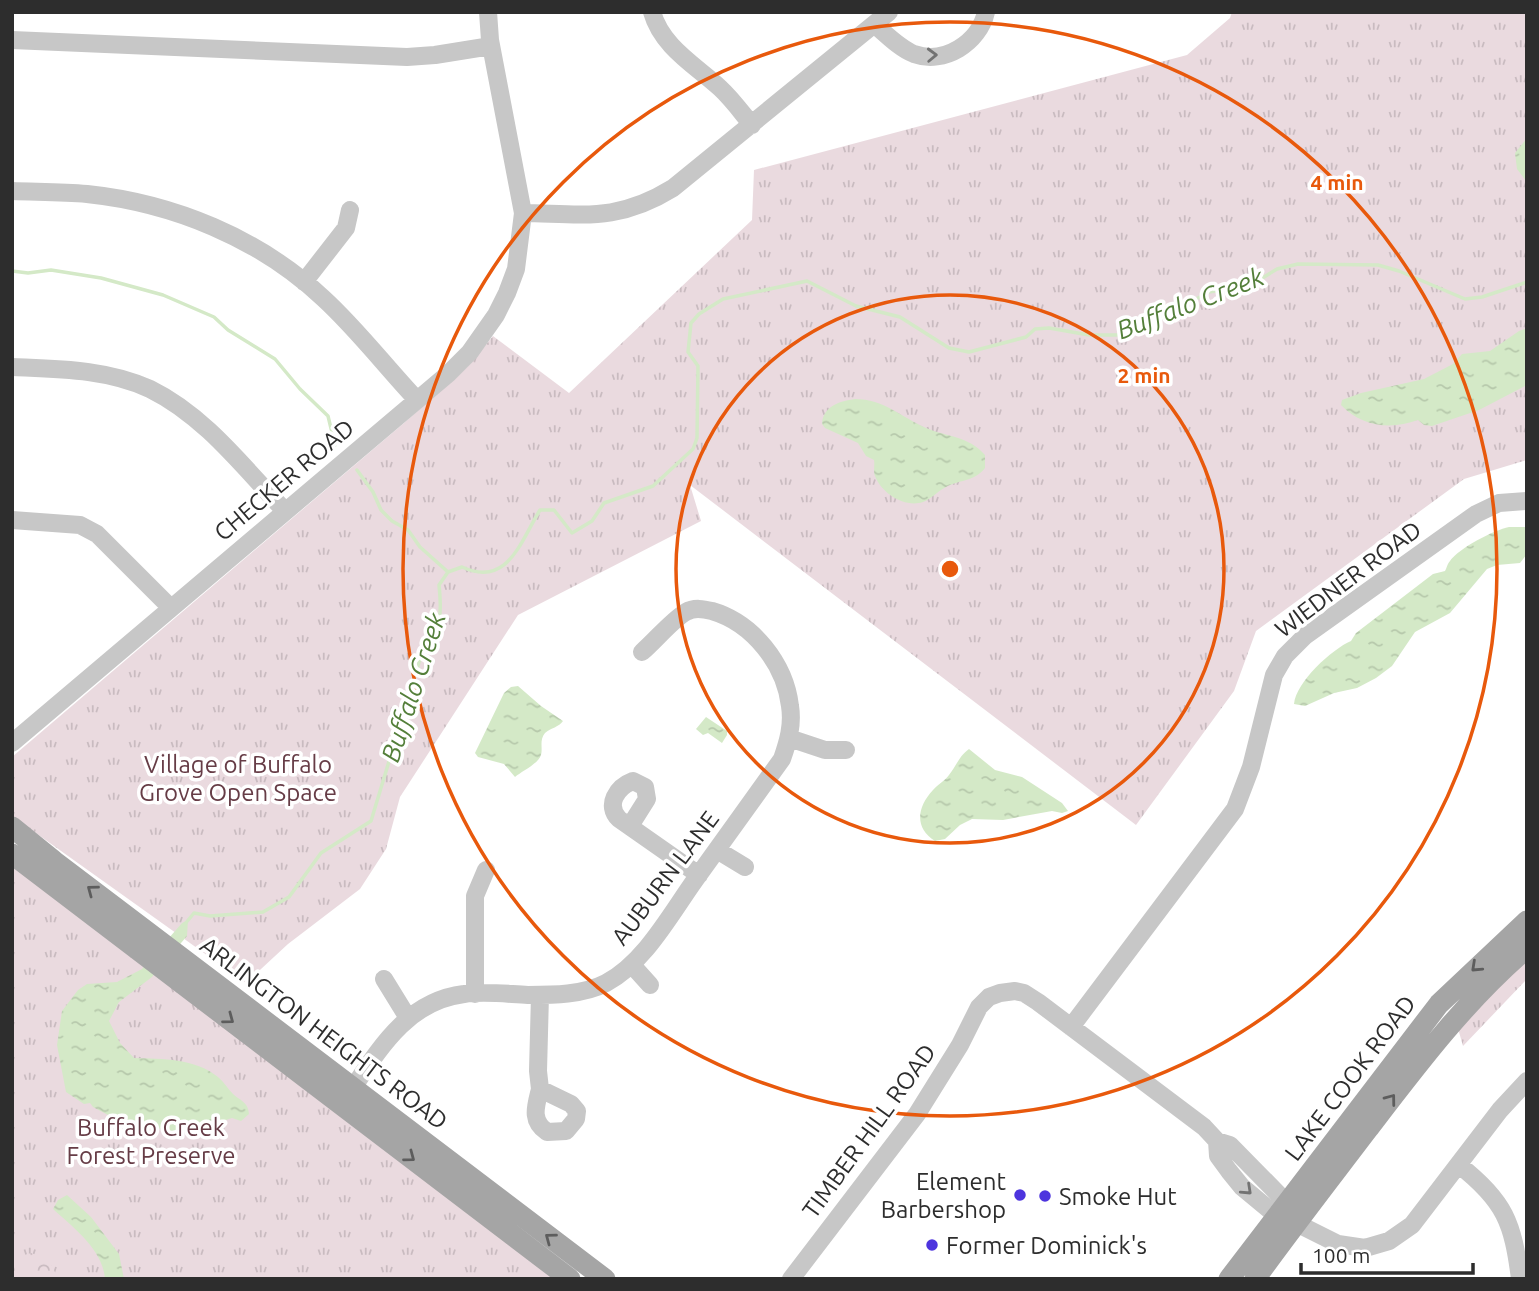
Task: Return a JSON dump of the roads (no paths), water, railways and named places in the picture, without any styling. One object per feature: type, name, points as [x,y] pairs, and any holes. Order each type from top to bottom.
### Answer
[{"type":"main road","name":"ARLINGTON HEIGHTS ROAD","points":[[12,827],[141,939],[180,969],[347,1096],[605,1279]]},
{"type":"main road","name":"ARLINGTON HEIGHTS ROAD","points":[[12,855],[141,939]]},
{"type":"main road","name":"LAKE COOK ROAD","points":[[1255,1279],[1287,1214],[1439,1004],[1527,922]]},
{"type":"main road","name":"LAKE COOK ROAD","points":[[1229,1279],[1457,1016],[1527,948]]},
{"type":"main road","name":"ARLINGTON HEIGHTS ROAD","points":[[347,1096],[570,1279]]},
{"type":"street","name":"CHECKER ROAD","points":[[12,743],[417,400],[470,352],[496,315],[516,269],[523,213],[491,46],[488,12]]},
{"type":"street","points":[[652,12],[659,29],[671,46],[721,89],[752,125]]},
{"type":"street","points":[[523,213],[610,214],[651,202],[673,188],[752,125],[888,12]]},
{"type":"street","points":[[874,24],[913,54],[929,57],[964,47],[974,36],[986,12]]},
{"type":"street","points":[[12,40],[407,57],[491,46]]},
{"type":"street","points":[[12,191],[86,194],[160,207],[242,240],[304,282],[342,317],[417,400]]},
{"type":"street","points":[[304,282],[346,229],[350,210]]},
{"type":"street","points":[[12,367],[92,373],[148,388],[209,430],[285,511]]},
{"type":"street","name":"WIEDNER ROAD","points":[[1071,1027],[1235,809],[1251,767],[1274,675],[1285,656],[1305,636],[1476,514],[1499,503],[1527,501]]},
{"type":"street","points":[[12,520],[80,525],[97,534],[171,608]]},
{"type":"street","name":"AUBURN LANE","points":[[347,1096],[408,1018],[421,1007],[440,999],[475,994],[540,995],[585,990],[604,984],[632,965],[782,759],[789,738],[790,706],[784,682],[771,656],[749,630],[726,615],[702,608],[687,611],[642,652]]},
{"type":"street","points":[[789,738],[825,750],[846,750]]},
{"type":"street","points":[[630,826],[699,875]]},
{"type":"street","points":[[717,850],[746,867]]},
{"type":"street","points":[[475,994],[475,896],[486,870]]},
{"type":"street","points":[[632,965],[650,985]]},
{"type":"street","points":[[384,979],[408,1018]]},
{"type":"street","name":"TIMBER HILL ROAD","points":[[791,1279],[917,1114],[960,1045],[979,1007],[989,997],[1015,991],[1024,993],[1203,1127],[1217,1141],[1230,1146],[1287,1214],[1338,1244],[1365,1248],[1389,1241],[1412,1225],[1460,1166],[1500,1110],[1527,1081]]},
{"type":"street","points":[[540,995],[540,1089]]},
{"type":"street","points":[[1460,1166],[1476,1178],[1508,1219],[1514,1235],[1520,1279]]},
{"type":"water","points":[[1527,138],[1527,182],[1517,169],[1515,153]]},
{"type":"water","points":[[1527,328],[1527,385],[1479,410],[1432,426],[1424,425],[1418,420],[1387,425],[1367,422],[1341,405],[1342,400],[1361,393],[1424,379],[1453,364],[1462,354],[1490,351]]},
{"type":"water","points":[[855,399],[884,405],[926,428],[972,444],[985,455],[985,468],[976,476],[952,484],[923,502],[909,503],[895,498],[878,483],[874,474],[874,460],[866,456],[858,443],[825,428],[822,424],[829,409],[838,403]]},
{"type":"water","points":[[1509,527],[1527,527],[1527,554],[1520,563],[1497,565],[1487,569],[1450,613],[1415,632],[1392,666],[1376,678],[1357,688],[1334,693],[1305,706],[1294,704],[1296,695],[1308,677],[1325,659],[1351,641],[1356,633],[1433,574],[1445,571],[1449,562],[1469,545]]},
{"type":"water","points":[[518,686],[563,721],[543,736],[541,755],[537,761],[515,777],[504,764],[478,757],[475,753],[504,693],[511,687]]},
{"type":"water","points":[[706,717],[727,731],[722,743],[708,733],[703,735],[696,729]]},
{"type":"water","points":[[969,749],[995,770],[1022,777],[1062,803],[1068,811],[1052,811],[1003,820],[972,819],[960,825],[945,839],[935,841],[928,836],[921,824],[921,810],[935,788]]},
{"type":"water","points":[[188,920],[187,936],[152,977],[119,1002],[109,1021],[120,1043],[134,1058],[178,1061],[199,1066],[218,1077],[246,1104],[249,1114],[241,1121],[232,1118],[189,1132],[177,1133],[110,1116],[66,1092],[57,1045],[62,1011],[78,990],[87,984],[117,982],[142,969],[182,923]]},
{"type":"water","points":[[67,1195],[91,1217],[119,1254],[124,1279],[105,1279],[99,1258],[93,1249],[78,1231],[53,1209],[58,1200]]},
{"type":"waterway","name":"Buffalo Creek","points":[[185,924],[194,913],[210,916],[263,912],[289,897],[321,853],[371,821],[423,649],[437,626],[440,612],[439,585],[448,572],[462,567],[478,572],[502,567],[519,548],[540,510],[554,510],[572,533],[592,521],[604,503],[653,486],[693,449],[697,438],[698,366],[688,352],[691,323],[699,314],[723,299],[807,281],[856,306],[900,317],[949,348],[969,352],[1026,337],[1035,329],[1118,335],[1150,324],[1209,292],[1251,285],[1277,269],[1298,264],[1378,265],[1465,299],[1482,297],[1527,282]]},
{"type":"waterway","points":[[12,271],[28,273],[51,270],[101,278],[163,295],[214,317],[228,330],[275,359],[300,389],[328,416],[335,445]]},
{"type":"waterway","points":[[357,470],[373,492],[381,510],[392,521],[408,530],[420,547],[448,572]]},
{"type":"place","name":"Element Barbershop","points":[[1020,1195]]},
{"type":"place","name":"Smoke Hut","points":[[1045,1196]]},
{"type":"place","name":"Former Dominick's","points":[[932,1245]]},
{"type":"park label","name":"Village of Buffalo Grove Open Space","points":[[238,778]]},
{"type":"park label","name":"Buffalo Creek Forest Preserve","points":[[151,1141]]}]
